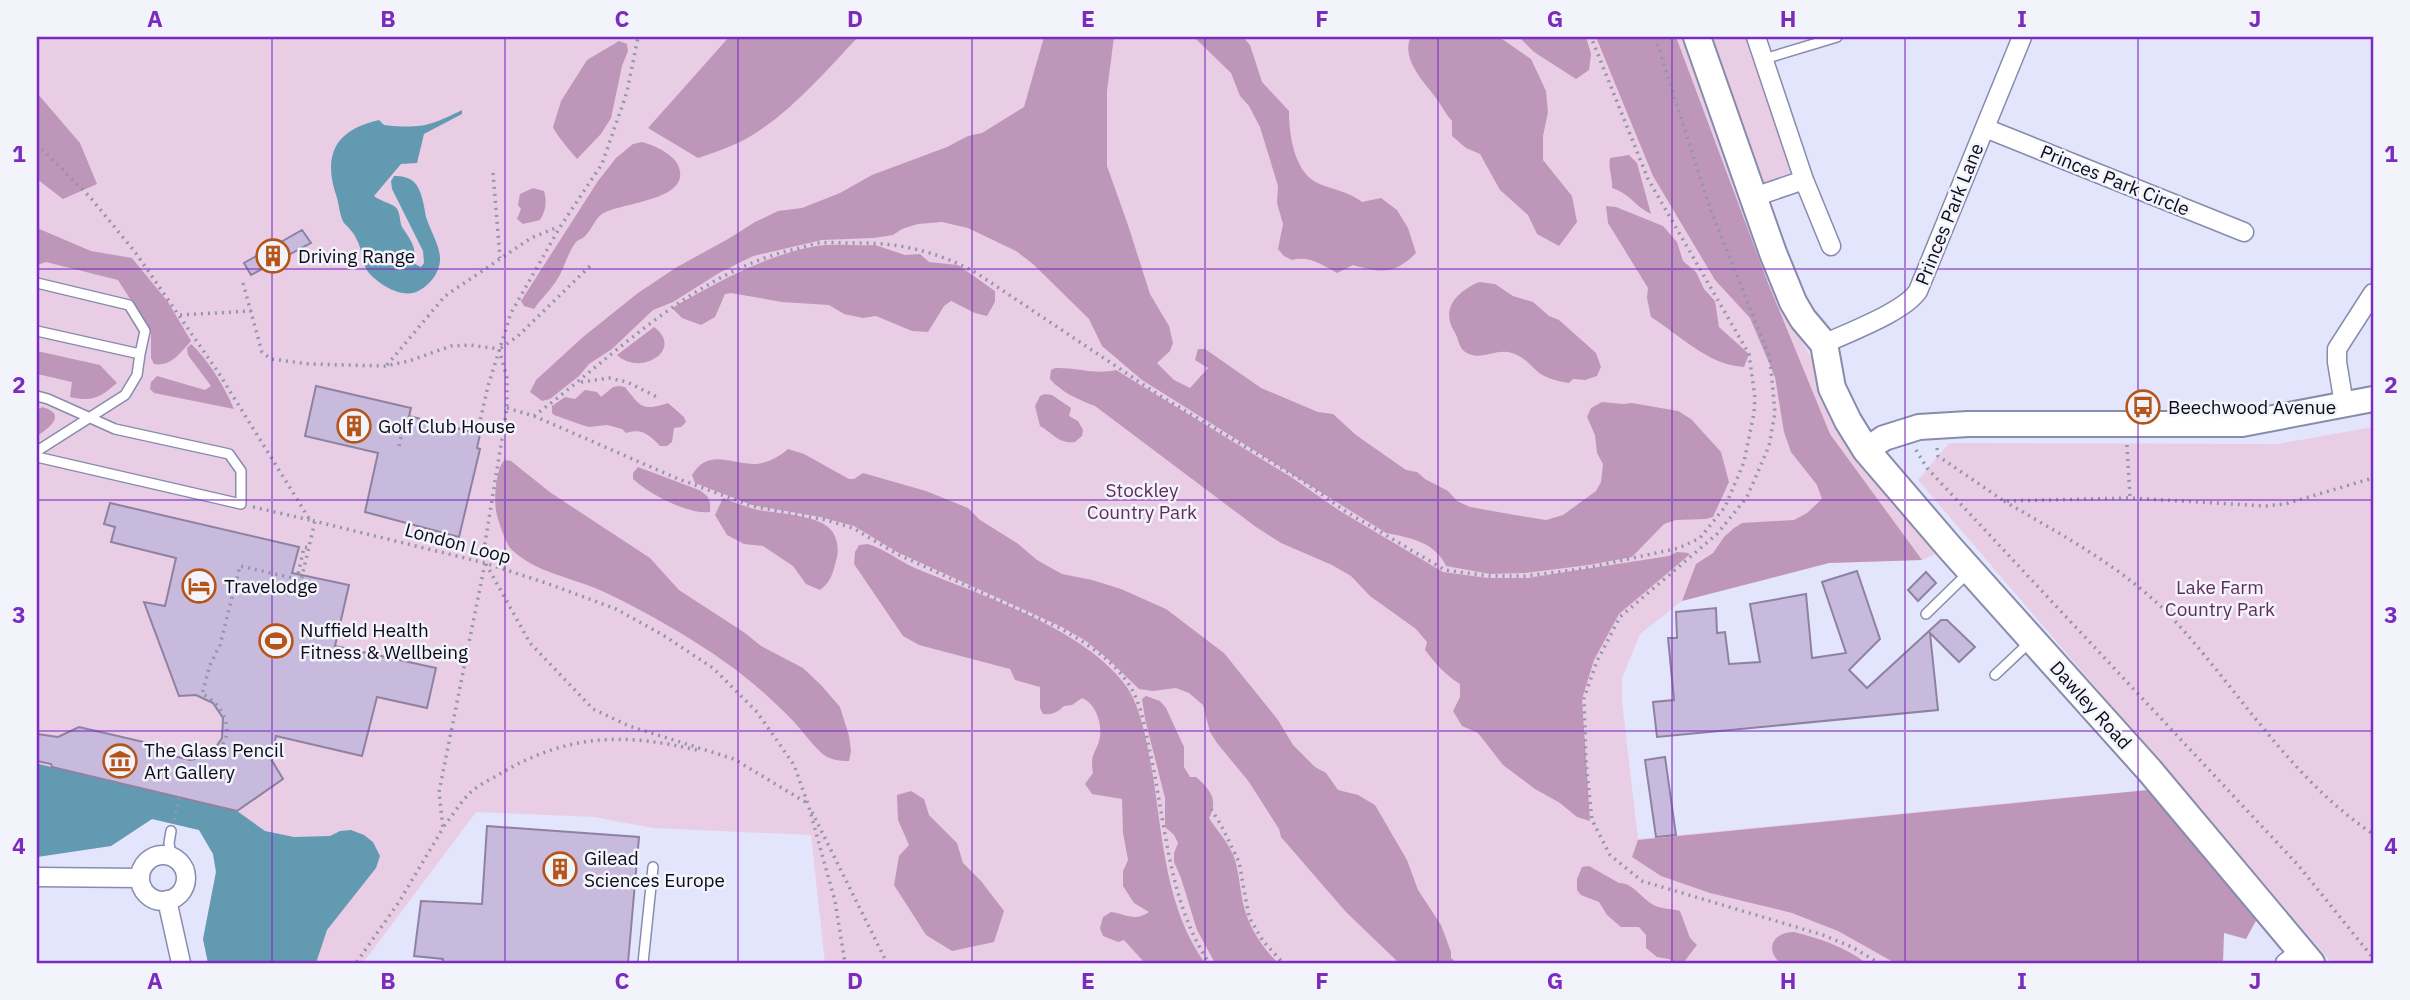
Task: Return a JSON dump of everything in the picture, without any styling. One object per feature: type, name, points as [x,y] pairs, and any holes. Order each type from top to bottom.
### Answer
[{"type":"main road","points":[[1697,37],[1793,302],[1802,319],[1824,344]]},
{"type":"main road","name":"Dawley Road","points":[[1824,344],[1832,388],[1866,450],[2150,771],[2299,959]]},
{"type":"street","points":[[1756,37],[1804,180],[1831,246]]},
{"type":"street","name":"Princes Park Lane","points":[[1824,344],[1898,309],[1913,298],[1922,283],[2022,37]]},
{"type":"street","name":"Princes Park Circle","points":[[1985,128],[2244,232]]},
{"type":"street","points":[[1754,197],[1804,180]]},
{"type":"street","points":[[2344,404],[2337,349],[2373,293]]},
{"type":"street","points":[[1866,450],[1903,431],[1939,425],[2242,424],[2373,399]]},
{"type":"street","points":[[164,855],[171,856],[183,866],[186,880],[180,893],[167,900],[159,900],[146,892],[141,878],[150,859],[164,855]]},
{"type":"street","points":[[37,877],[141,878]]},
{"type":"street","points":[[167,900],[181,963]]},
{"type":"lane","points":[[1764,59],[1836,37]]},
{"type":"lane","points":[[37,283],[129,305],[145,331],[137,375],[125,395],[37,451]]},
{"type":"lane","points":[[37,331],[140,354]]},
{"type":"lane","points":[[37,396],[115,429],[229,454],[241,471],[241,504],[37,457]]},
{"type":"lane","points":[[37,405],[48,399]]},
{"type":"lane","points":[[1926,614],[1971,570]]},
{"type":"lane","points":[[1995,676],[2032,640]]},
{"type":"lane","points":[[171,831],[171,856]]},
{"type":"lane","points":[[643,963],[653,867]]},
{"type":"path","points":[[479,426],[511,313],[560,227],[602,164],[627,92],[638,37]]},
{"type":"path","points":[[534,416],[642,330],[707,284],[756,260],[817,243],[881,242],[925,250],[952,259],[978,274],[1162,397],[1445,570],[1489,576],[1525,576],[1582,569],[1679,548],[1700,538],[1725,507],[1744,463],[1755,398],[1749,354],[1648,179],[1591,37]]},
{"type":"path","points":[[1655,37],[1710,208],[1770,358],[1775,413],[1769,446],[1747,497],[1717,534],[1620,617],[1597,660],[1584,698],[1586,762],[1592,820],[1610,855],[1642,881],[1823,935],[1852,947],[1879,963]]},
{"type":"path","points":[[37,144],[90,197],[135,252],[180,315],[312,521],[300,585]]},
{"type":"path","points":[[493,173],[500,259]]},
{"type":"path","points":[[385,366],[445,296],[531,239],[560,227]]},
{"type":"path","points":[[243,283],[262,352],[271,359],[309,364],[385,366],[409,361],[451,346],[470,345],[499,349],[518,336],[593,263]]},
{"type":"path","points":[[180,315],[251,311]]},
{"type":"path","points":[[443,828],[439,792],[485,563],[485,543],[507,408],[507,378],[499,349]]},
{"type":"path","points":[[579,382],[609,378],[627,382],[659,398]]},
{"type":"path","points":[[507,408],[534,416],[676,478],[752,506],[853,528],[897,554],[1060,628],[1106,659],[1129,684],[1139,704],[1157,783],[1163,831],[1174,880],[1198,945],[1209,963]]},
{"type":"path","points":[[399,446],[406,416]]},
{"type":"path","points":[[1939,425],[1938,456],[2137,585],[2174,619],[2304,776],[2373,834]]},
{"type":"path","points":[[2125,425],[2130,498]]},
{"type":"path","points":[[1903,431],[1927,468],[2298,865],[2373,958]]},
{"type":"path","points":[[2004,501],[2130,498],[2266,506],[2285,504],[2373,478]]},
{"type":"path","name":"London Loop","points":[[241,504],[485,563],[616,609],[663,635],[713,668],[757,712],[794,765],[808,804],[835,901],[845,963]]},
{"type":"path","points":[[206,756],[219,749],[226,735],[223,711],[216,701],[202,694],[210,665],[220,645],[240,566],[297,579],[304,547],[309,548]]},
{"type":"path","points":[[485,563],[530,643],[593,709],[629,726],[734,759],[808,804],[887,963]]},
{"type":"path","points":[[356,963],[399,902],[443,828],[470,793],[533,757],[576,742],[597,739],[663,742],[734,759]]},
{"type":"path","points":[[171,831],[179,799]]},
{"type":"path","points":[[1211,809],[1239,862],[1249,917],[1263,941],[1283,963]]},
{"type":"green space","name":"Stockley Country Park","points":[[37,37],[1681,37],[1768,283],[1848,421],[1950,548],[1922,560],[1829,563],[1682,601],[1640,634],[1622,678],[1622,702],[1638,839],[2101,794],[2215,963],[825,963],[811,835],[653,828],[594,817],[476,812],[363,963],[208,963],[203,939],[216,872],[213,854],[199,830],[152,819],[111,846],[37,857]]},
{"type":"green space","points":[[1698,37],[1756,37],[1804,180],[1754,197]]},
{"type":"green space","name":"Lake Farm Country Park","points":[[2373,427],[2373,963],[2332,963],[1918,480],[1949,443],[2278,444]]},
{"type":"shaded area","points":[[729,37],[858,37],[805,93],[776,118],[744,140],[698,158],[648,128]]},
{"type":"shaded area","points":[[1044,37],[1114,37],[1107,91],[1107,166],[1150,294],[1169,326],[1173,343],[1170,351],[1157,363],[1174,380],[1190,388],[1208,368],[1195,360],[1198,349],[1205,349],[1261,388],[1318,412],[1333,414],[1356,435],[1406,470],[1417,472],[1448,491],[1457,501],[1470,507],[1546,520],[1563,515],[1596,491],[1601,482],[1603,464],[1597,453],[1595,435],[1587,417],[1591,408],[1602,402],[1632,403],[1678,411],[1691,419],[1721,452],[1729,482],[1713,517],[1676,520],[1664,524],[1632,557],[1589,565],[1525,573],[1490,574],[1446,566],[1429,546],[1386,533],[1142,380],[1102,346],[1089,319],[1016,251],[968,228],[942,222],[918,224],[893,235],[822,240],[753,256],[719,273],[673,302],[653,310],[612,349],[589,364],[579,376],[550,399],[542,401],[530,392],[536,380],[583,337],[638,293],[755,222],[778,211],[802,208],[840,193],[872,175],[947,147],[968,136],[982,133],[1024,107]]},
{"type":"shaded area","points":[[1194,37],[1243,37],[1250,45],[1262,82],[1289,111],[1293,147],[1305,173],[1315,182],[1349,194],[1362,202],[1381,198],[1397,210],[1408,228],[1416,253],[1394,269],[1380,271],[1353,265],[1337,273],[1315,262],[1292,260],[1284,256],[1278,249],[1283,224],[1277,203],[1278,186],[1260,127],[1249,106],[1240,96],[1231,73]]},
{"type":"shaded area","points":[[1411,37],[1499,37],[1531,59],[1546,91],[1548,112],[1543,136],[1543,160],[1572,196],[1577,222],[1559,246],[1537,234],[1528,215],[1500,190],[1480,154],[1466,148],[1452,136],[1452,121],[1411,61],[1408,45]]},
{"type":"shaded area","points":[[1519,37],[1586,37],[1591,54],[1589,70],[1576,79],[1534,52]]},
{"type":"shaded area","points":[[1596,37],[1676,37],[1768,283],[1830,434],[1922,560],[1829,563],[1682,601],[1696,564],[1713,553],[1734,528],[1742,523],[1794,520],[1807,513],[1822,499],[1817,485],[1791,452],[1784,432],[1775,377],[1750,318],[1715,280],[1653,176]]},
{"type":"shaded area","points":[[619,41],[627,44],[628,51],[622,66],[611,118],[601,134],[577,159],[553,127],[561,101],[587,60]]},
{"type":"shaded area","points":[[37,93],[80,143],[97,184],[63,199],[37,179]]},
{"type":"shaded area","points":[[642,142],[663,151],[676,161],[680,177],[675,186],[652,198],[602,214],[585,236],[577,241],[557,279],[534,309],[524,306],[521,301],[598,181],[616,158],[633,144]]},
{"type":"shaded area","points":[[1629,155],[1637,163],[1651,214],[1612,188],[1610,158]]},
{"type":"shaded area","points":[[533,188],[544,191],[545,209],[540,220],[523,224],[517,219],[521,209],[518,205],[520,194]]},
{"type":"shaded area","points":[[1606,206],[1616,207],[1663,226],[1677,242],[1683,261],[1696,272],[1704,289],[1715,301],[1719,327],[1749,354],[1744,367],[1718,361],[1706,355],[1651,317],[1648,288],[1608,223]]},
{"type":"shaded area","points":[[37,228],[91,251],[132,258],[168,302],[191,341],[170,361],[154,364],[151,358],[151,332],[118,280],[46,262],[37,265]]},
{"type":"shaded area","points":[[823,245],[875,245],[905,255],[920,254],[929,262],[958,265],[995,291],[995,302],[987,316],[951,301],[944,306],[928,332],[912,331],[876,316],[863,318],[844,314],[829,305],[782,302],[731,293],[725,294],[715,317],[701,325],[682,318],[672,308],[759,263],[796,250]]},
{"type":"shaded area","points":[[1479,282],[1495,284],[1513,296],[1533,302],[1549,316],[1559,320],[1596,353],[1601,367],[1597,376],[1585,380],[1573,379],[1569,383],[1541,374],[1512,353],[1474,355],[1464,351],[1451,324],[1450,308],[1461,292]]},
{"type":"shaded area","points":[[654,327],[665,344],[656,358],[637,363],[626,361],[617,355]]},
{"type":"shaded area","points":[[191,344],[216,374],[234,409],[154,393],[150,389],[151,382],[157,376],[205,390],[211,386],[188,355],[187,348]]},
{"type":"shaded area","points":[[37,351],[100,365],[117,383],[95,398],[70,397],[72,382],[37,374]]},
{"type":"shaded area","points":[[1055,368],[1101,372],[1116,370],[1291,477],[1340,511],[1443,572],[1488,578],[1527,578],[1669,556],[1677,552],[1689,553],[1619,614],[1594,660],[1582,699],[1590,821],[1577,817],[1560,803],[1535,789],[1503,765],[1478,733],[1462,726],[1453,711],[1460,697],[1460,684],[1445,673],[1425,650],[1427,642],[1416,629],[1370,596],[1351,576],[1281,543],[1256,527],[1095,406],[1059,388],[1050,379],[1051,370]]},
{"type":"shaded area","points":[[613,387],[625,387],[643,406],[653,407],[668,403],[684,417],[686,422],[681,427],[674,428],[672,442],[667,446],[660,446],[641,432],[626,433],[622,429],[607,425],[589,427],[552,413],[552,406],[565,397],[575,399],[585,390],[597,392],[601,397]]},
{"type":"shaded area","points":[[1052,395],[1071,408],[1069,416],[1078,421],[1083,430],[1082,436],[1075,442],[1060,440],[1040,426],[1035,406],[1040,396]]},
{"type":"shaded area","points":[[42,407],[54,413],[55,417],[51,425],[37,436],[37,410]]},
{"type":"shaded area","points":[[788,449],[804,454],[849,479],[863,473],[926,491],[968,508],[980,520],[1017,543],[1037,560],[1062,574],[1121,589],[1166,609],[1224,653],[1278,720],[1293,745],[1315,767],[1326,773],[1338,790],[1358,795],[1375,805],[1407,860],[1418,890],[1441,925],[1451,958],[1457,963],[1399,963],[1346,912],[1281,837],[1279,829],[1249,782],[1210,732],[1203,705],[1189,693],[1176,688],[1153,691],[1139,689],[1086,641],[1062,627],[897,552],[854,526],[752,505],[695,483],[692,475],[698,467],[712,460],[758,464],[772,460]]},
{"type":"shaded area","points":[[505,460],[511,461],[551,493],[650,558],[679,590],[761,646],[803,668],[840,707],[849,736],[849,761],[824,755],[789,716],[761,691],[691,639],[602,591],[531,564],[511,549],[495,505],[498,476]]},
{"type":"shaded area","points":[[638,467],[699,490],[709,499],[710,512],[681,507],[649,491],[633,479],[633,473]]},
{"type":"shaded area","points":[[723,498],[754,509],[813,519],[828,527],[835,537],[838,550],[830,580],[820,590],[806,584],[793,566],[763,546],[744,544],[727,535],[715,515]]},
{"type":"shaded area","points":[[868,544],[915,568],[1029,615],[1058,630],[1108,665],[1126,686],[1140,717],[1146,741],[1174,897],[1192,942],[1205,963],[1143,961],[1124,940],[1118,942],[1103,936],[1100,928],[1103,917],[1111,912],[1139,917],[1149,912],[1134,903],[1123,886],[1123,871],[1128,860],[1123,833],[1122,799],[1092,794],[1085,784],[1093,773],[1093,756],[1100,736],[1099,719],[1091,704],[1082,698],[1055,713],[1043,714],[1040,708],[1040,687],[1015,680],[1010,669],[919,645],[903,636],[854,564],[859,545]]},
{"type":"shaded area","points":[[1146,696],[1160,701],[1166,708],[1184,747],[1184,767],[1190,777],[1196,777],[1212,795],[1213,806],[1209,818],[1233,854],[1248,920],[1261,943],[1278,963],[1215,963],[1197,930],[1174,862],[1178,843],[1165,827],[1165,798],[1142,699]]},
{"type":"shaded area","points":[[2148,790],[2178,819],[2258,917],[2246,939],[2224,933],[2223,963],[1895,963],[1838,931],[1792,913],[1710,893],[1661,876],[1632,857],[1638,840]]},
{"type":"shaded area","points":[[911,791],[924,799],[929,815],[957,843],[963,863],[1004,911],[994,942],[952,951],[926,935],[894,885],[899,856],[909,845],[898,820],[897,795]]},
{"type":"shaded area","points":[[1589,866],[1619,883],[1628,885],[1656,906],[1680,911],[1690,938],[1697,945],[1684,962],[1657,957],[1646,948],[1646,935],[1639,927],[1621,927],[1607,915],[1599,902],[1581,895],[1577,890],[1577,879],[1582,867]]},
{"type":"shaded area","points":[[1794,932],[1831,944],[1866,963],[1780,963],[1773,952],[1773,942],[1781,935]]},
{"type":"water","points":[[462,110],[462,114],[424,134],[417,163],[401,164],[374,196],[398,210],[402,227],[414,248],[415,264],[421,267],[424,263],[423,251],[392,189],[391,181],[397,176],[414,182],[421,194],[439,252],[438,269],[428,284],[413,293],[395,291],[378,282],[367,270],[356,237],[344,223],[333,183],[332,157],[342,138],[364,124],[379,120],[384,125],[416,126],[433,123]]},
{"type":"water","points":[[39,764],[237,811],[265,831],[294,837],[330,836],[351,830],[373,842],[380,856],[376,868],[327,930],[316,963],[208,963],[203,939],[216,872],[213,854],[199,830],[152,819],[111,846],[37,857]]},
{"type":"building","points":[[302,230],[311,243],[251,275],[244,263]]},
{"type":"building","points":[[316,386],[411,408],[409,416],[480,434],[477,448],[480,449],[459,537],[365,512],[378,453],[305,436]]},
{"type":"building","points":[[110,503],[299,547],[292,573],[349,585],[335,646],[436,668],[427,708],[377,697],[362,756],[276,736],[271,759],[283,779],[237,811],[52,767],[51,764],[37,761],[37,734],[58,737],[79,727],[165,747],[174,756],[190,760],[212,753],[222,738],[223,718],[213,703],[196,695],[179,696],[144,602],[165,606],[176,558],[111,542],[115,527],[104,524]]},
{"type":"building","points":[[1857,571],[1880,639],[1849,670],[1867,688],[1941,620],[1947,620],[1975,647],[1959,662],[1930,633],[1938,710],[1657,737],[1653,702],[1674,700],[1668,638],[1677,638],[1676,612],[1716,608],[1717,633],[1725,632],[1729,664],[1760,662],[1750,604],[1806,594],[1812,658],[1846,653],[1822,582]]},
{"type":"building","points":[[1926,572],[1936,583],[1918,601],[1908,590]]},
{"type":"building","points":[[1665,757],[1676,835],[1656,837],[1645,760]]},
{"type":"building","name":"Gilead Sciences Europe","points":[[487,826],[639,837],[628,963],[443,963],[443,959],[414,956],[421,901],[482,904]]},
{"type":"place","name":"Driving Range","points":[[273,256]]},
{"type":"place","name":"Beechwood Avenue","points":[[2143,407]]},
{"type":"place","name":"Golf Club House","points":[[354,426]]},
{"type":"place","name":"Travelodge","points":[[199,586]]},
{"type":"place","name":"Nuffield Health Fitness & Wellbeing","points":[[276,641]]},
{"type":"place","name":"The Glass Pencil Art Gallery","points":[[120,761]]},
{"type":"place","name":"Gilead Sciences Europe","points":[[560,869]]}]
